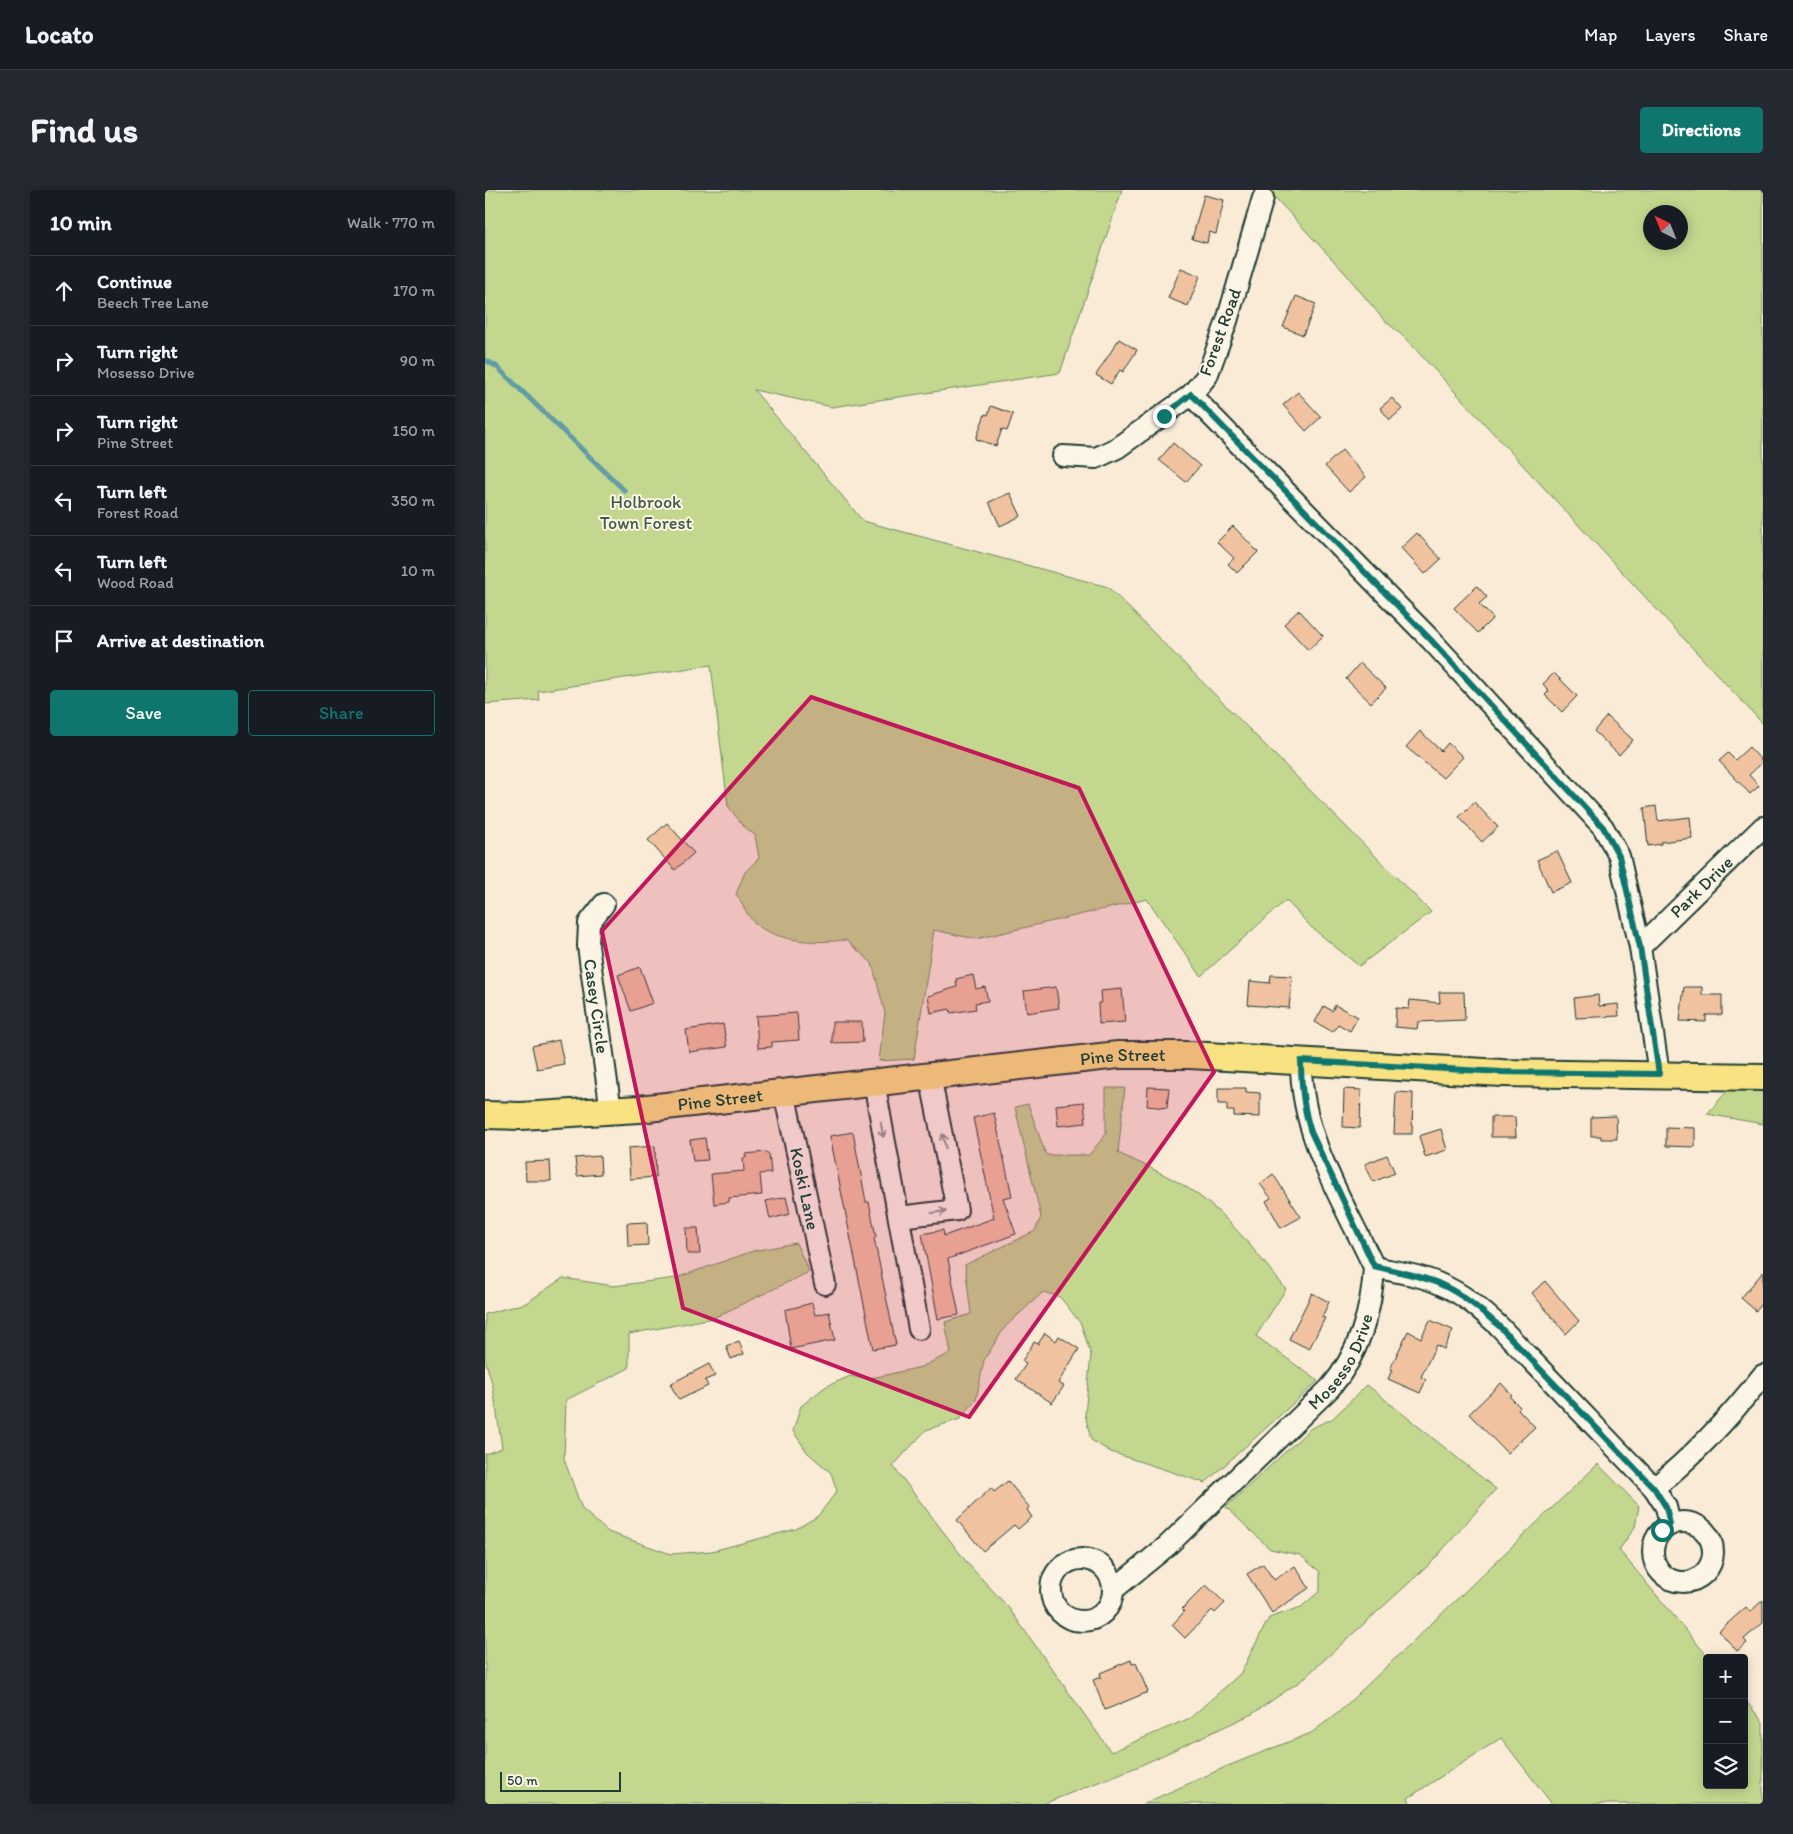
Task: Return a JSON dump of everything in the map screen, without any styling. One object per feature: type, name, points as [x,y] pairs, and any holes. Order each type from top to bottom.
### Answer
[{"type":"main road","name":"Pine Street","points":[[485,1115],[521,1116],[611,1111],[1118,1055],[1189,1055],[1502,1072],[1763,1077]]},
{"type":"street","name":"Forest Road","points":[[1263,198],[1227,320],[1207,376],[1191,394],[1431,640],[1603,827],[1619,856],[1640,947],[1659,1074]]},
{"type":"street","points":[[1063,456],[1096,458],[1117,448],[1191,394]]},
{"type":"street","name":"Park Drive","points":[[1640,947],[1763,827]]},
{"type":"street","name":"Casey Circle","points":[[604,904],[589,923],[588,946],[611,1111]]},
{"type":"street","points":[[1301,1061],[1303,1100],[1311,1132],[1374,1266],[1427,1279],[1444,1286],[1478,1308],[1499,1326],[1654,1488],[1666,1507],[1670,1524]]},
{"type":"street","points":[[899,1218],[957,1210],[955,1189],[930,1076]]},
{"type":"street","points":[[874,1082],[919,1329]]},
{"type":"street","name":"Koski Lane","points":[[785,1092],[825,1284]]},
{"type":"street","name":"Mosesso Drive","points":[[1113,1590],[1167,1546],[1343,1374],[1360,1339],[1373,1285],[1374,1266]]},
{"type":"street","points":[[1654,1488],[1690,1459],[1713,1435],[1763,1375]]},
{"type":"highlighted area","points":[[811,697],[1079,788],[1214,1072],[969,1417],[683,1308],[602,931]]},
{"type":"green space","name":"Holbrook Town Forest","points":[[485,190],[1122,190],[1060,373],[832,407],[754,390],[863,521],[1108,587],[1431,912],[1359,966],[1311,927],[1286,900],[1201,976],[1147,899],[976,939],[934,930],[914,1059],[879,1061],[885,1013],[872,963],[846,940],[812,941],[790,939],[768,932],[752,920],[736,894],[745,872],[759,858],[755,835],[744,827],[728,806],[711,665],[538,691],[539,700],[485,704]]},
{"type":"green space","points":[[1268,190],[1763,190],[1763,724],[1405,338],[1383,319],[1345,273]]},
{"type":"green space","points":[[1106,1088],[1125,1088],[1118,1153],[1163,1174],[1196,1193],[1217,1210],[1248,1243],[1286,1289],[1256,1336],[1318,1381],[1205,1483],[1111,1452],[1091,1440],[1085,1414],[1091,1355],[1081,1324],[1060,1297],[1043,1292],[1005,1327],[984,1360],[976,1400],[960,1419],[926,1430],[893,1466],[968,1564],[1008,1607],[1111,1752],[1190,1718],[1240,1674],[1269,1618],[1301,1607],[1320,1591],[1320,1572],[1300,1555],[1270,1549],[1226,1507],[1311,1428],[1332,1419],[1367,1385],[1496,1489],[1431,1563],[1302,1680],[1252,1714],[1137,1767],[1043,1804],[485,1804],[485,1454],[502,1448],[493,1387],[485,1359],[485,1314],[526,1303],[563,1278],[614,1286],[676,1278],[753,1251],[796,1243],[809,1272],[713,1318],[629,1334],[629,1368],[566,1400],[564,1459],[582,1509],[608,1532],[671,1554],[712,1551],[796,1529],[818,1516],[837,1491],[831,1473],[807,1452],[793,1431],[801,1406],[825,1387],[850,1376],[859,1378],[877,1377],[921,1367],[951,1353],[945,1322],[971,1314],[965,1265],[1035,1231],[1041,1217],[1015,1107],[1028,1104],[1046,1155],[1089,1155],[1106,1134]]},
{"type":"green space","points":[[1729,1089],[1763,1089],[1763,1124],[1707,1114]]},
{"type":"green space","points":[[1598,1464],[1639,1506],[1635,1527],[1619,1550],[1706,1654],[1703,1654],[1703,1789],[1748,1789],[1748,1704],[1763,1722],[1763,1804],[1552,1804],[1501,1738],[1408,1798],[1411,1804],[1143,1804],[1230,1765],[1311,1733],[1338,1713]]},
{"type":"building","points":[[1204,195],[1224,200],[1216,234],[1209,232],[1207,243],[1192,239]]},
{"type":"building","points":[[1181,268],[1200,276],[1188,306],[1168,298]]},
{"type":"building","points":[[1296,296],[1316,304],[1303,335],[1283,327]]},
{"type":"building","points":[[1119,339],[1137,350],[1123,372],[1120,370],[1111,384],[1096,375]]},
{"type":"building","points":[[1298,392],[1321,417],[1306,431],[1283,405]]},
{"type":"building","points":[[1392,398],[1402,409],[1390,420],[1380,408]]},
{"type":"building","points":[[991,406],[1013,414],[1007,431],[1002,429],[996,446],[976,439],[985,414],[988,415]]},
{"type":"building","points":[[1173,443],[1200,466],[1186,482],[1159,460]]},
{"type":"building","points":[[1342,450],[1366,477],[1349,492],[1325,466]]},
{"type":"building","points":[[1010,493],[1021,516],[1000,526],[989,502]]},
{"type":"building","points":[[1233,526],[1258,552],[1237,573],[1228,564],[1234,558],[1217,542]]},
{"type":"building","points":[[1417,533],[1441,559],[1425,574],[1401,548]]},
{"type":"building","points":[[1477,586],[1487,597],[1479,604],[1493,618],[1478,633],[1454,608]]},
{"type":"building","points":[[1299,610],[1323,636],[1308,650],[1284,624]]},
{"type":"building","points":[[1360,663],[1386,688],[1371,703],[1346,679]]},
{"type":"building","points":[[1554,673],[1577,696],[1562,712],[1545,695],[1549,691],[1543,684]]},
{"type":"building","points":[[1607,716],[1633,740],[1619,755],[1594,731]]},
{"type":"building","points":[[1420,731],[1441,751],[1448,743],[1463,757],[1443,778],[1406,747]]},
{"type":"building","points":[[1749,747],[1763,762],[1749,775],[1759,786],[1750,794],[1719,761],[1728,753],[1735,760]]},
{"type":"building","points":[[1474,802],[1498,827],[1482,842],[1459,817]]},
{"type":"building","points":[[1656,806],[1658,821],[1690,817],[1692,838],[1661,842],[1661,844],[1648,846],[1644,808]]},
{"type":"building","points":[[667,823],[694,853],[675,870],[648,840]]},
{"type":"building","points":[[1557,851],[1572,883],[1551,892],[1537,860]]},
{"type":"building","points":[[640,967],[653,1003],[631,1011],[618,975]]},
{"type":"building","points":[[973,975],[976,989],[985,987],[988,1001],[975,1003],[976,1009],[951,1013],[950,1009],[931,1013],[928,996],[957,987],[956,979]]},
{"type":"building","points":[[1271,975],[1292,976],[1289,1008],[1248,1005],[1250,981],[1270,983]]},
{"type":"building","points":[[1056,987],[1059,1008],[1027,1013],[1024,991]]},
{"type":"building","points":[[1684,987],[1702,987],[1702,995],[1722,995],[1722,1015],[1706,1015],[1706,1022],[1680,1021]]},
{"type":"building","points":[[1122,989],[1125,1022],[1099,1024],[1098,1003],[1101,1003],[1100,991]]},
{"type":"building","points":[[1439,992],[1464,992],[1465,1020],[1418,1022],[1417,1029],[1395,1027],[1396,1008],[1409,1009],[1410,1000],[1440,1003]]},
{"type":"building","points":[[1598,995],[1599,1006],[1618,1004],[1619,1016],[1576,1018],[1574,998]]},
{"type":"building","points":[[1335,1005],[1358,1017],[1350,1031],[1338,1024],[1333,1032],[1315,1022],[1324,1006],[1332,1011]]},
{"type":"building","points":[[797,1013],[799,1040],[772,1042],[772,1047],[758,1048],[756,1016]]},
{"type":"building","points":[[832,1022],[862,1022],[863,1042],[832,1043]]},
{"type":"building","points":[[723,1024],[727,1047],[689,1052],[686,1030]]},
{"type":"building","points":[[559,1040],[564,1064],[537,1069],[532,1046]]},
{"type":"building","points":[[1148,1087],[1169,1088],[1167,1108],[1147,1106]]},
{"type":"building","points":[[1218,1088],[1246,1088],[1246,1092],[1260,1093],[1260,1117],[1234,1116],[1234,1111],[1227,1111],[1227,1104],[1218,1104]]},
{"type":"building","points":[[1344,1089],[1361,1090],[1360,1128],[1343,1127]]},
{"type":"building","points":[[1396,1092],[1413,1093],[1412,1134],[1394,1134]]},
{"type":"building","points":[[1084,1102],[1086,1123],[1058,1126],[1056,1105]]},
{"type":"building","points":[[994,1113],[1012,1196],[1003,1198],[1016,1234],[948,1259],[959,1315],[938,1319],[922,1234],[943,1230],[944,1236],[994,1218],[973,1118]]},
{"type":"building","points":[[1616,1116],[1617,1139],[1601,1139],[1601,1136],[1591,1136],[1591,1117]]},
{"type":"building","points":[[1491,1117],[1515,1117],[1516,1137],[1491,1137]]},
{"type":"building","points":[[1666,1127],[1695,1128],[1695,1147],[1666,1146]]},
{"type":"building","points":[[1441,1129],[1447,1150],[1425,1157],[1419,1136]]},
{"type":"building","points":[[853,1132],[866,1202],[869,1202],[876,1237],[874,1238],[896,1345],[873,1349],[830,1136]]},
{"type":"building","points":[[705,1138],[708,1160],[693,1161],[690,1140]]},
{"type":"building","points":[[655,1146],[656,1177],[630,1179],[628,1148]]},
{"type":"building","points":[[766,1152],[769,1154],[771,1173],[760,1174],[762,1195],[729,1198],[729,1202],[714,1204],[711,1174],[744,1171],[743,1158],[746,1157],[745,1154]]},
{"type":"building","points":[[1387,1155],[1395,1173],[1373,1182],[1365,1164]]},
{"type":"building","points":[[600,1156],[601,1174],[577,1176],[575,1158]]},
{"type":"building","points":[[550,1161],[551,1181],[526,1181],[525,1162]]},
{"type":"building","points":[[1273,1174],[1301,1217],[1281,1228],[1266,1201],[1271,1198],[1260,1184]]},
{"type":"building","points":[[786,1197],[790,1214],[770,1219],[766,1201]]},
{"type":"building","points":[[647,1222],[648,1245],[628,1246],[627,1223]]},
{"type":"building","points":[[686,1228],[698,1228],[700,1254],[687,1254]]},
{"type":"building","points":[[1763,1272],[1763,1303],[1756,1311],[1741,1298]]},
{"type":"building","points":[[1545,1281],[1579,1321],[1566,1334],[1532,1293]]},
{"type":"building","points":[[1312,1293],[1329,1302],[1322,1317],[1325,1318],[1309,1349],[1289,1339]]},
{"type":"building","points":[[812,1303],[815,1315],[829,1312],[835,1340],[791,1349],[785,1310]]},
{"type":"building","points":[[1430,1320],[1453,1330],[1444,1349],[1436,1345],[1421,1377],[1426,1380],[1420,1393],[1388,1379],[1392,1370],[1390,1369],[1408,1331],[1421,1338]]},
{"type":"building","points":[[1045,1333],[1056,1341],[1059,1336],[1079,1349],[1058,1383],[1064,1386],[1052,1403],[1016,1379],[1026,1364],[1022,1361],[1034,1342],[1038,1344]]},
{"type":"building","points":[[739,1341],[744,1354],[731,1359],[726,1346]]},
{"type":"building","points":[[709,1364],[715,1376],[705,1380],[708,1386],[679,1400],[670,1384]]},
{"type":"building","points":[[1501,1383],[1512,1395],[1510,1397],[1520,1407],[1518,1409],[1535,1427],[1507,1453],[1469,1414]]},
{"type":"building","points":[[1008,1481],[1029,1507],[1027,1510],[1032,1517],[1018,1529],[1014,1525],[983,1551],[957,1520],[991,1488],[994,1492]]},
{"type":"building","points":[[1263,1564],[1274,1580],[1295,1566],[1309,1588],[1272,1613],[1247,1574]]},
{"type":"building","points":[[1206,1585],[1225,1603],[1215,1613],[1212,1610],[1185,1638],[1172,1625],[1184,1612],[1182,1609]]},
{"type":"building","points":[[1763,1600],[1763,1623],[1744,1639],[1747,1643],[1737,1651],[1719,1631],[1746,1607],[1750,1612]]},
{"type":"building","points":[[1131,1660],[1132,1664],[1136,1663],[1148,1692],[1105,1710],[1093,1680],[1101,1677],[1100,1673]]},
{"type":"waterway","points":[[485,360],[496,366],[625,491]]},
{"type":"route","points":[[1164,416],[1191,394],[1431,640],[1575,794],[1603,827],[1619,856],[1640,947],[1659,1074],[1502,1072],[1301,1061],[1301,1082],[1305,1114],[1311,1132],[1374,1266],[1427,1279],[1444,1286],[1478,1308],[1499,1326],[1654,1488],[1666,1507],[1670,1524],[1662,1530]]}]
